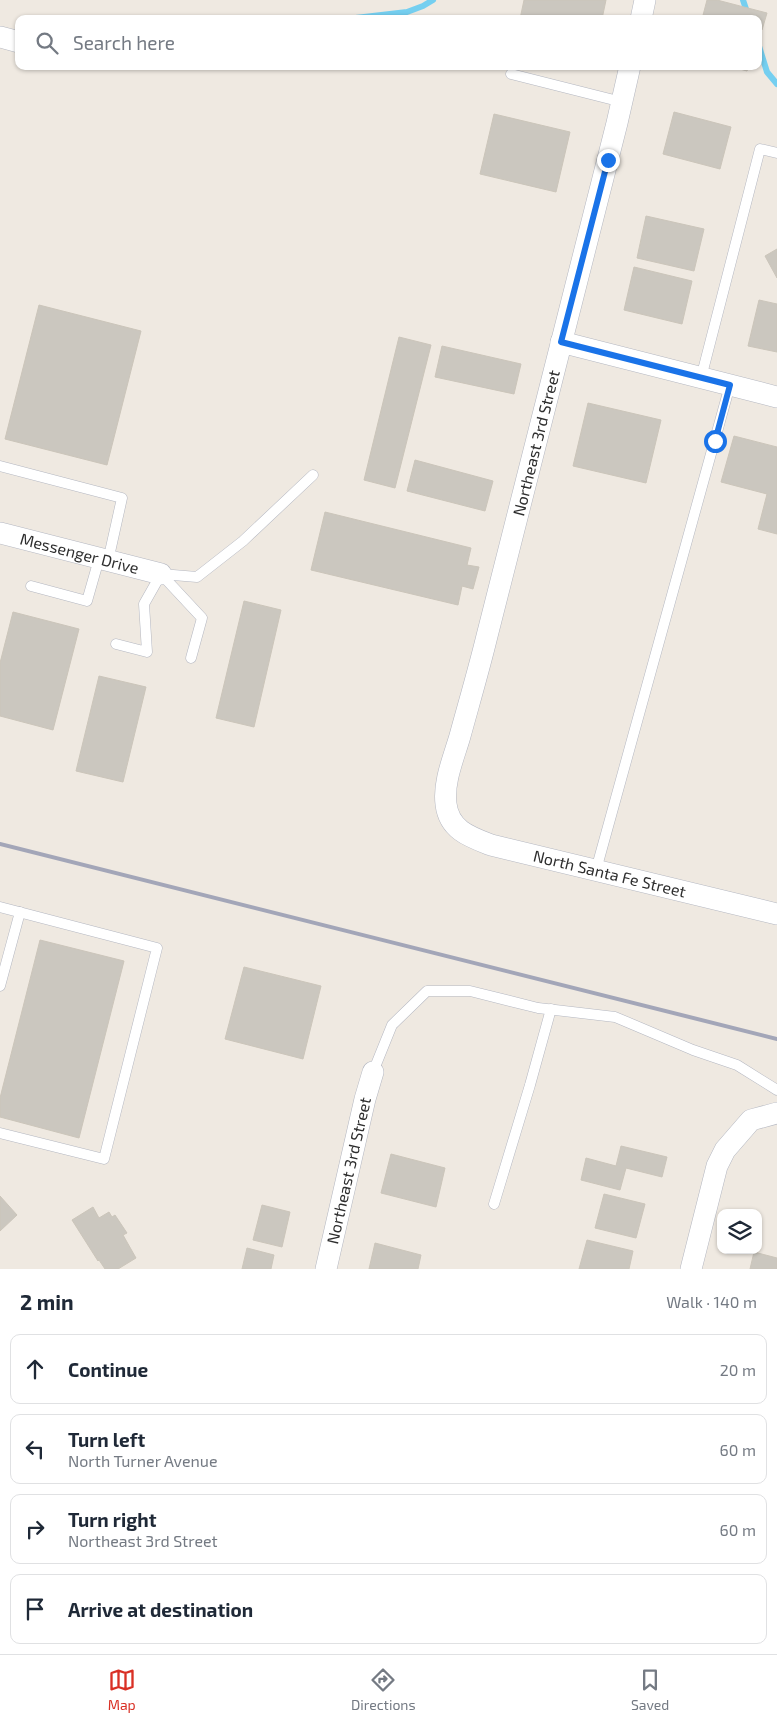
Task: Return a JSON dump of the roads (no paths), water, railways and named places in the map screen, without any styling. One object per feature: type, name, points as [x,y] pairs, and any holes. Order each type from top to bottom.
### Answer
[{"type":"street","points":[[642,15],[645,0]]},
{"type":"street","points":[[0,38],[15,41]]},
{"type":"street","name":"Northeast 3rd Street","points":[[449,818],[445,794],[450,770],[485,646],[629,70]]},
{"type":"street","points":[[561,342],[777,397]]},
{"type":"street","name":"Messenger Drive","points":[[0,533],[161,574]]},
{"type":"street","name":"North Santa Fe Street","points":[[449,818],[456,827],[468,836],[491,845],[777,914]]},
{"type":"street","name":"Northeast 3rd Street","points":[[326,1269],[365,1099],[373,1072]]},
{"type":"street","points":[[690,1269],[717,1166],[725,1150],[751,1120],[777,1113]]},
{"type":"lane","points":[[511,74],[622,102]]},
{"type":"lane","points":[[702,378],[760,149],[777,153]]},
{"type":"lane","points":[[596,870],[730,385]]},
{"type":"lane","points":[[0,466],[122,498],[88,602],[31,586]]},
{"type":"lane","points":[[161,574],[197,577],[243,541],[313,475]]},
{"type":"lane","points":[[116,644],[147,652],[144,604],[161,574]]},
{"type":"lane","points":[[161,574],[202,618],[191,658]]},
{"type":"lane","points":[[0,907],[157,948],[104,1159],[0,1134]]},
{"type":"lane","points":[[0,986],[20,912]]},
{"type":"lane","points":[[373,1072],[392,1025],[427,991],[470,991],[538,1008],[615,1017],[694,1050],[737,1065],[777,1090]]},
{"type":"lane","points":[[494,1204],[551,1009]]},
{"type":"waterway","points":[[381,15],[407,12],[433,0]]},
{"type":"waterway","points":[[743,0],[748,15]]},
{"type":"waterway","points":[[762,56],[767,72],[777,84]]},
{"type":"railway","points":[[0,844],[777,1039]]}]
